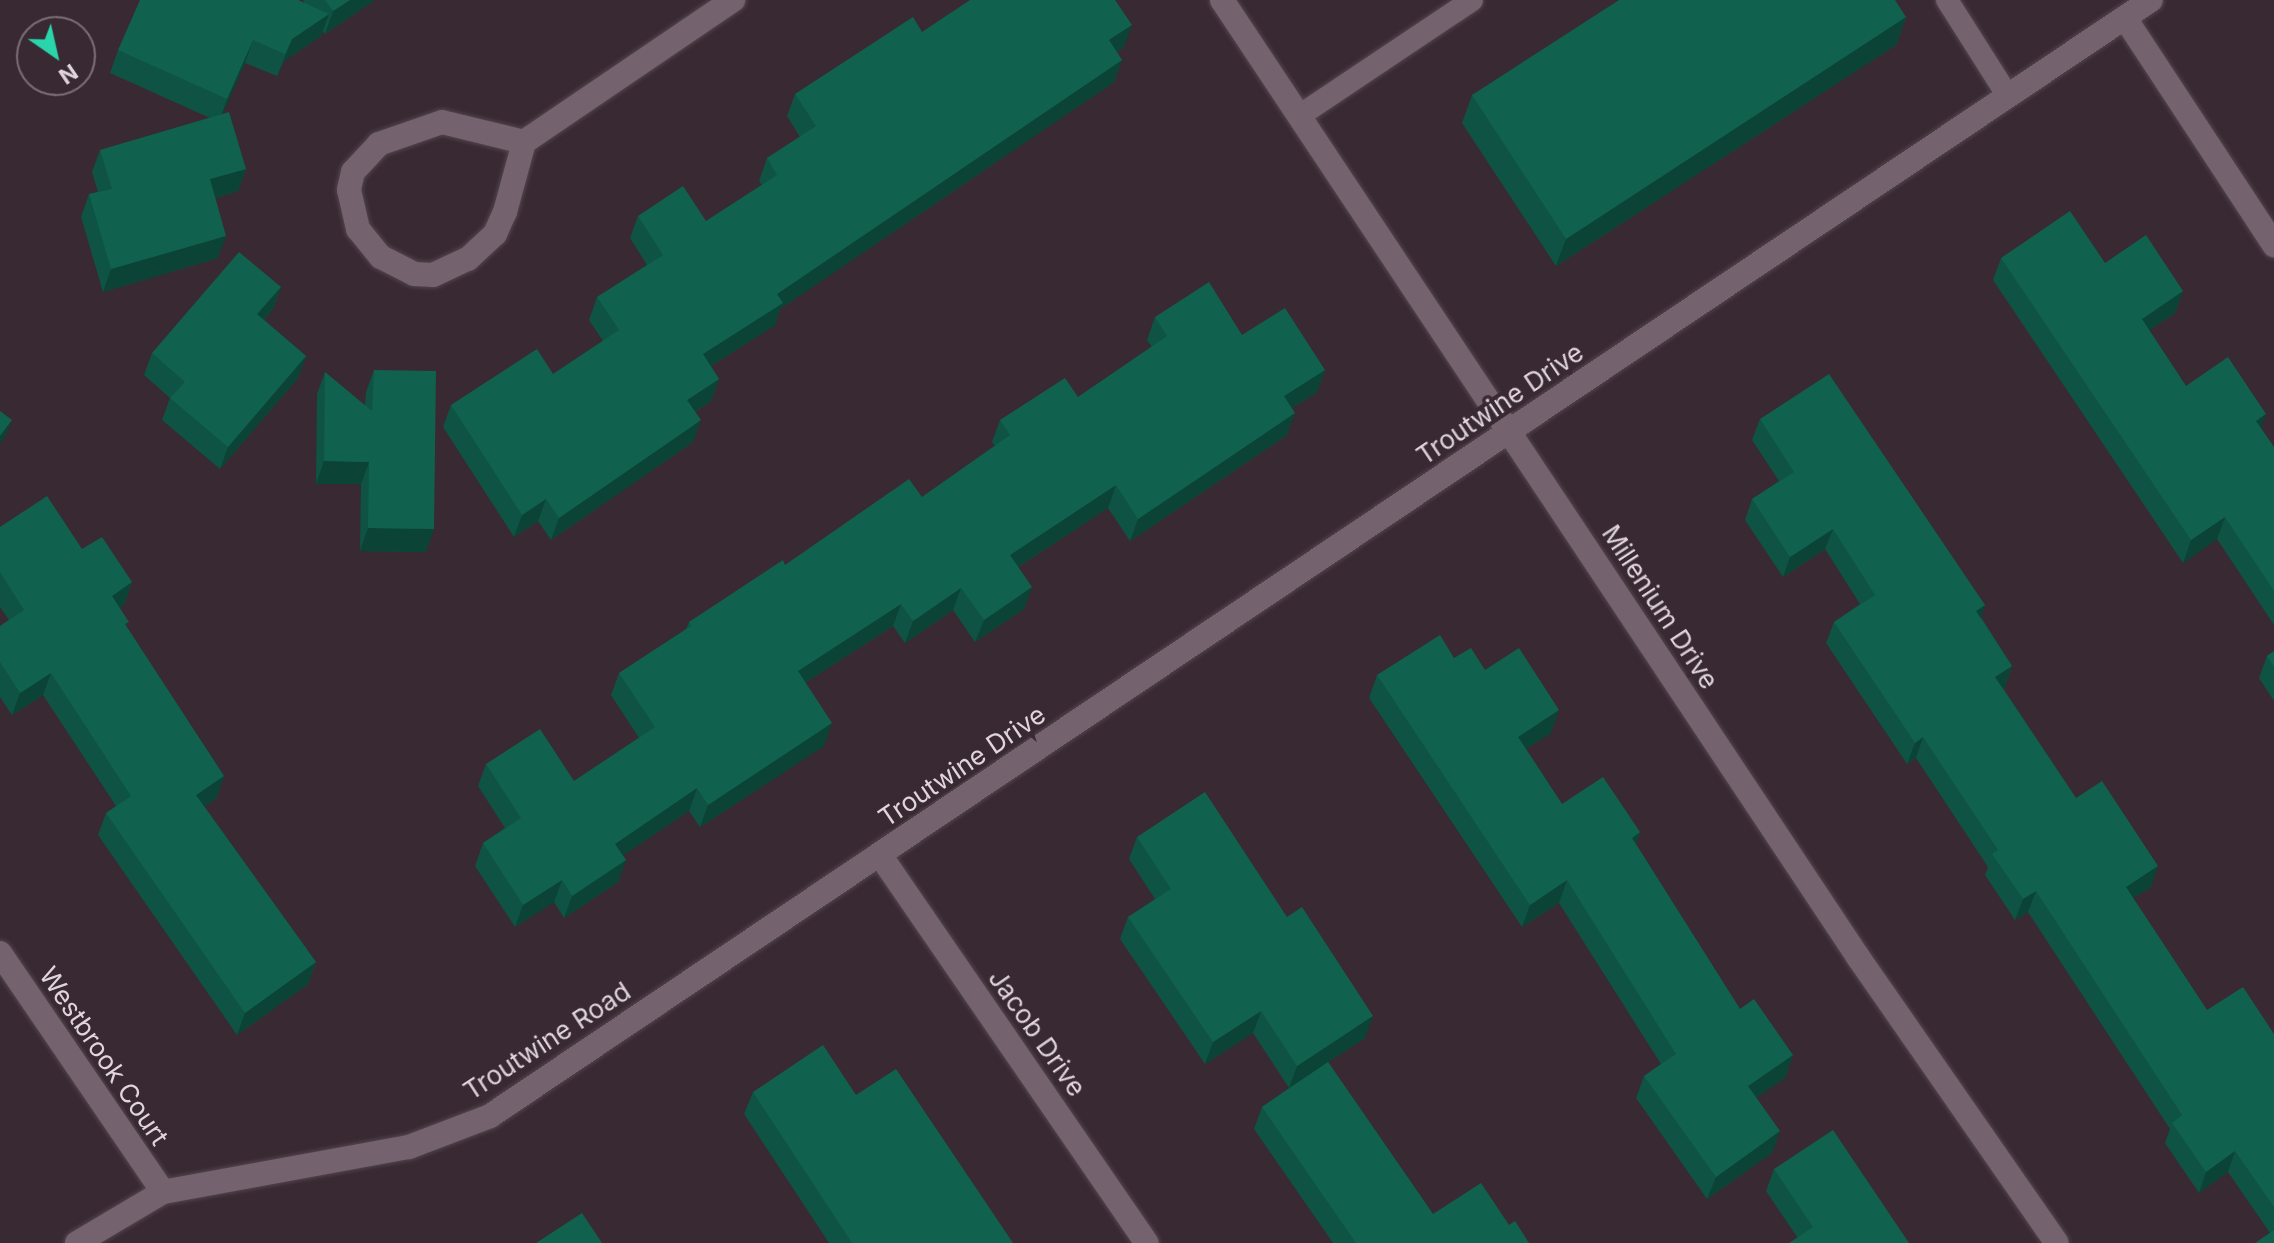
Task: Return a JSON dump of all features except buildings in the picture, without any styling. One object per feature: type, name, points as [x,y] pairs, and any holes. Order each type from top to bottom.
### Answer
[{"type":"street","points":[[524,142],[442,122],[379,144],[353,172],[349,190],[358,229],[368,244],[397,267],[433,275],[449,270],[495,234],[518,180],[524,142],[733,0]]},
{"type":"street","name":"Millenium Drive","points":[[1222,0],[1849,944],[2057,1243]]},
{"type":"street","name":"Troutwine Drive","points":[[880,855],[2151,0]]},
{"type":"street","points":[[2125,18],[2274,245]]},
{"type":"street","name":"Troutwine Road","points":[[77,1243],[163,1192],[409,1147],[490,1116],[880,855]]},
{"type":"street","name":"Jacob Drive","points":[[880,855],[1147,1243]]},
{"type":"street","name":"Westbrook Court","points":[[0,953],[163,1192]]},
{"type":"lane","points":[[1299,116],[1472,0]]},
{"type":"lane","points":[[1947,0],[2008,96]]}]
